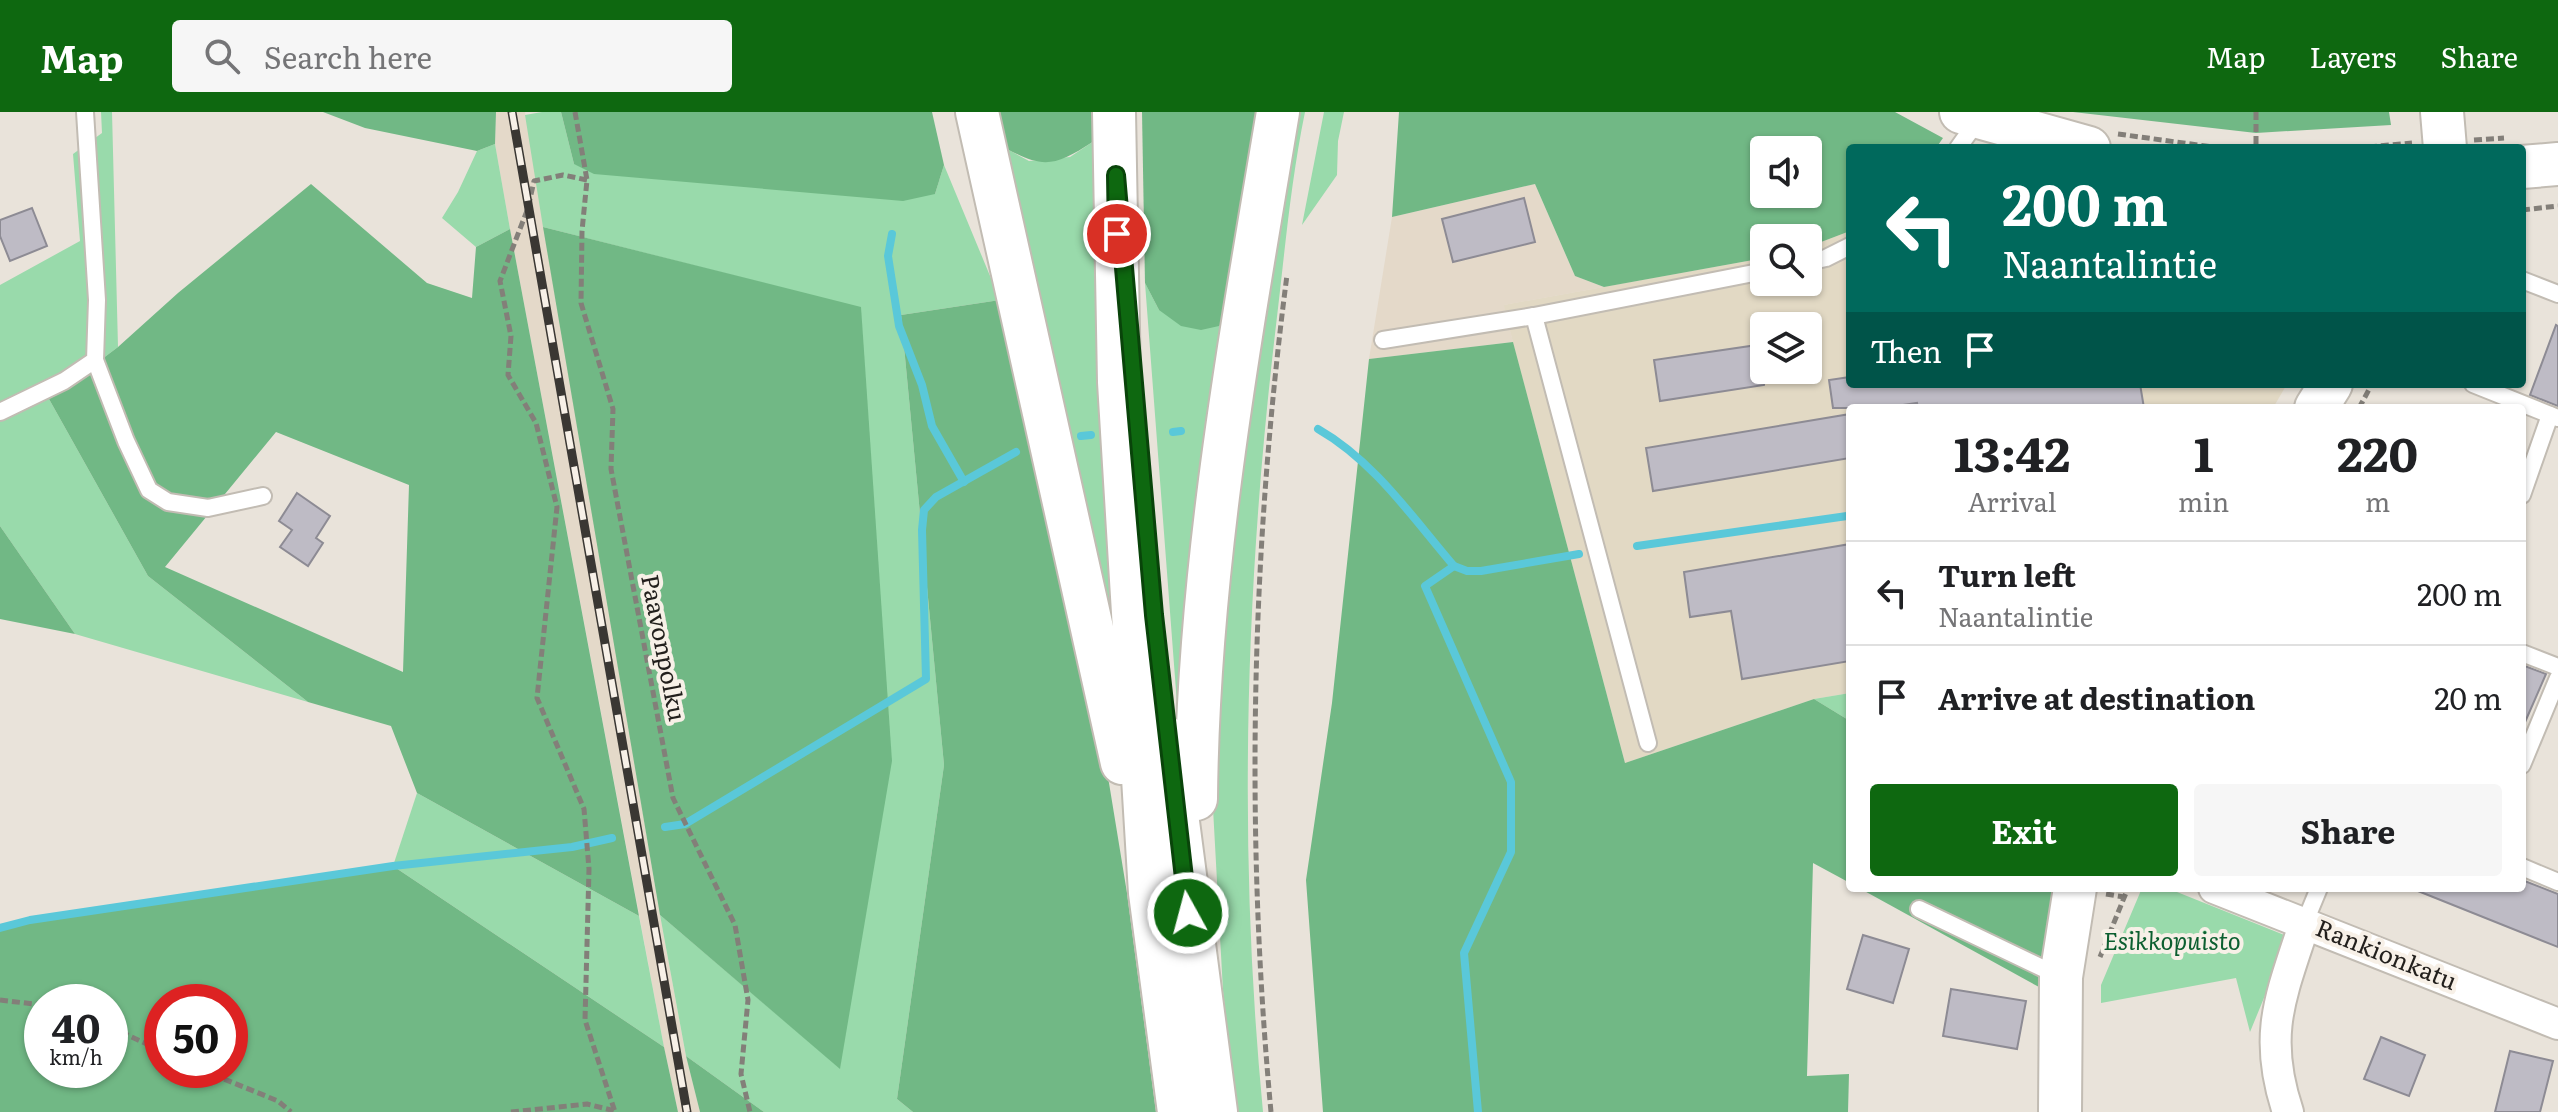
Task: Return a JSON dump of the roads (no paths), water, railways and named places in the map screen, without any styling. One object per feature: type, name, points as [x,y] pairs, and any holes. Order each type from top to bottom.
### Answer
[{"type":"main road","points":[[977,112],[1150,893]]},
{"type":"main road","points":[[1114,112],[1119,382],[1150,893],[1179,1112]]},
{"type":"main road","points":[[1196,972],[1197,739],[1204,621],[1244,316],[1278,112]]},
{"type":"main road","points":[[1966,126],[2097,140]]},
{"type":"main road","points":[[2526,167],[2558,164]]},
{"type":"main road","points":[[1116,175],[1154,615],[1196,972],[1216,1112]]},
{"type":"main road","points":[[2060,1112],[2061,977],[2074,892]]},
{"type":"street","name":"Rankionkatu","points":[[2225,892],[2558,1024]]},
{"type":"street","points":[[2288,1112],[2280,1090],[2274,1052],[2275,1027],[2305,922]]},
{"type":"lane","points":[[85,112],[97,300],[95,360],[126,441],[149,490],[168,502],[208,508],[263,496]]},
{"type":"lane","points":[[1822,259],[1846,248]]},
{"type":"lane","points":[[1383,340],[1534,316],[1750,274]]},
{"type":"lane","points":[[2526,282],[2558,294]]},
{"type":"lane","points":[[1534,316],[1648,743]]},
{"type":"lane","points":[[0,412],[64,381],[95,360]]},
{"type":"lane","points":[[2483,388],[2522,404]]},
{"type":"lane","points":[[2526,406],[2554,417],[2526,485]]},
{"type":"lane","points":[[2526,655],[2558,667]]},
{"type":"lane","points":[[2526,755],[2558,678]]},
{"type":"lane","points":[[2526,869],[2558,882]]},
{"type":"lane","points":[[2305,922],[2317,892]]},
{"type":"lane","points":[[1919,909],[2061,977]]},
{"type":"waterway","points":[[892,234],[888,256],[899,326],[922,385],[932,426],[964,482]]},
{"type":"waterway","points":[[1318,429],[1375,473],[1454,566],[1425,586],[1511,782],[1511,852],[1464,953],[1478,1112]]},
{"type":"waterway","points":[[1173,432],[1181,431]]},
{"type":"waterway","points":[[1081,436],[1091,435]]},
{"type":"waterway","points":[[665,827],[685,824],[926,679],[924,510],[936,497],[1016,452]]},
{"type":"waterway","points":[[1637,546],[1846,516]]},
{"type":"waterway","points":[[1454,566],[1467,571],[1481,571],[1579,554]]},
{"type":"waterway","points":[[0,928],[30,920],[393,866],[572,847],[612,838]]},
{"type":"railway","points":[[512,112],[687,1112]]},
{"type":"park label","name":"Esikkopuisto","points":[[2172,942]]}]
